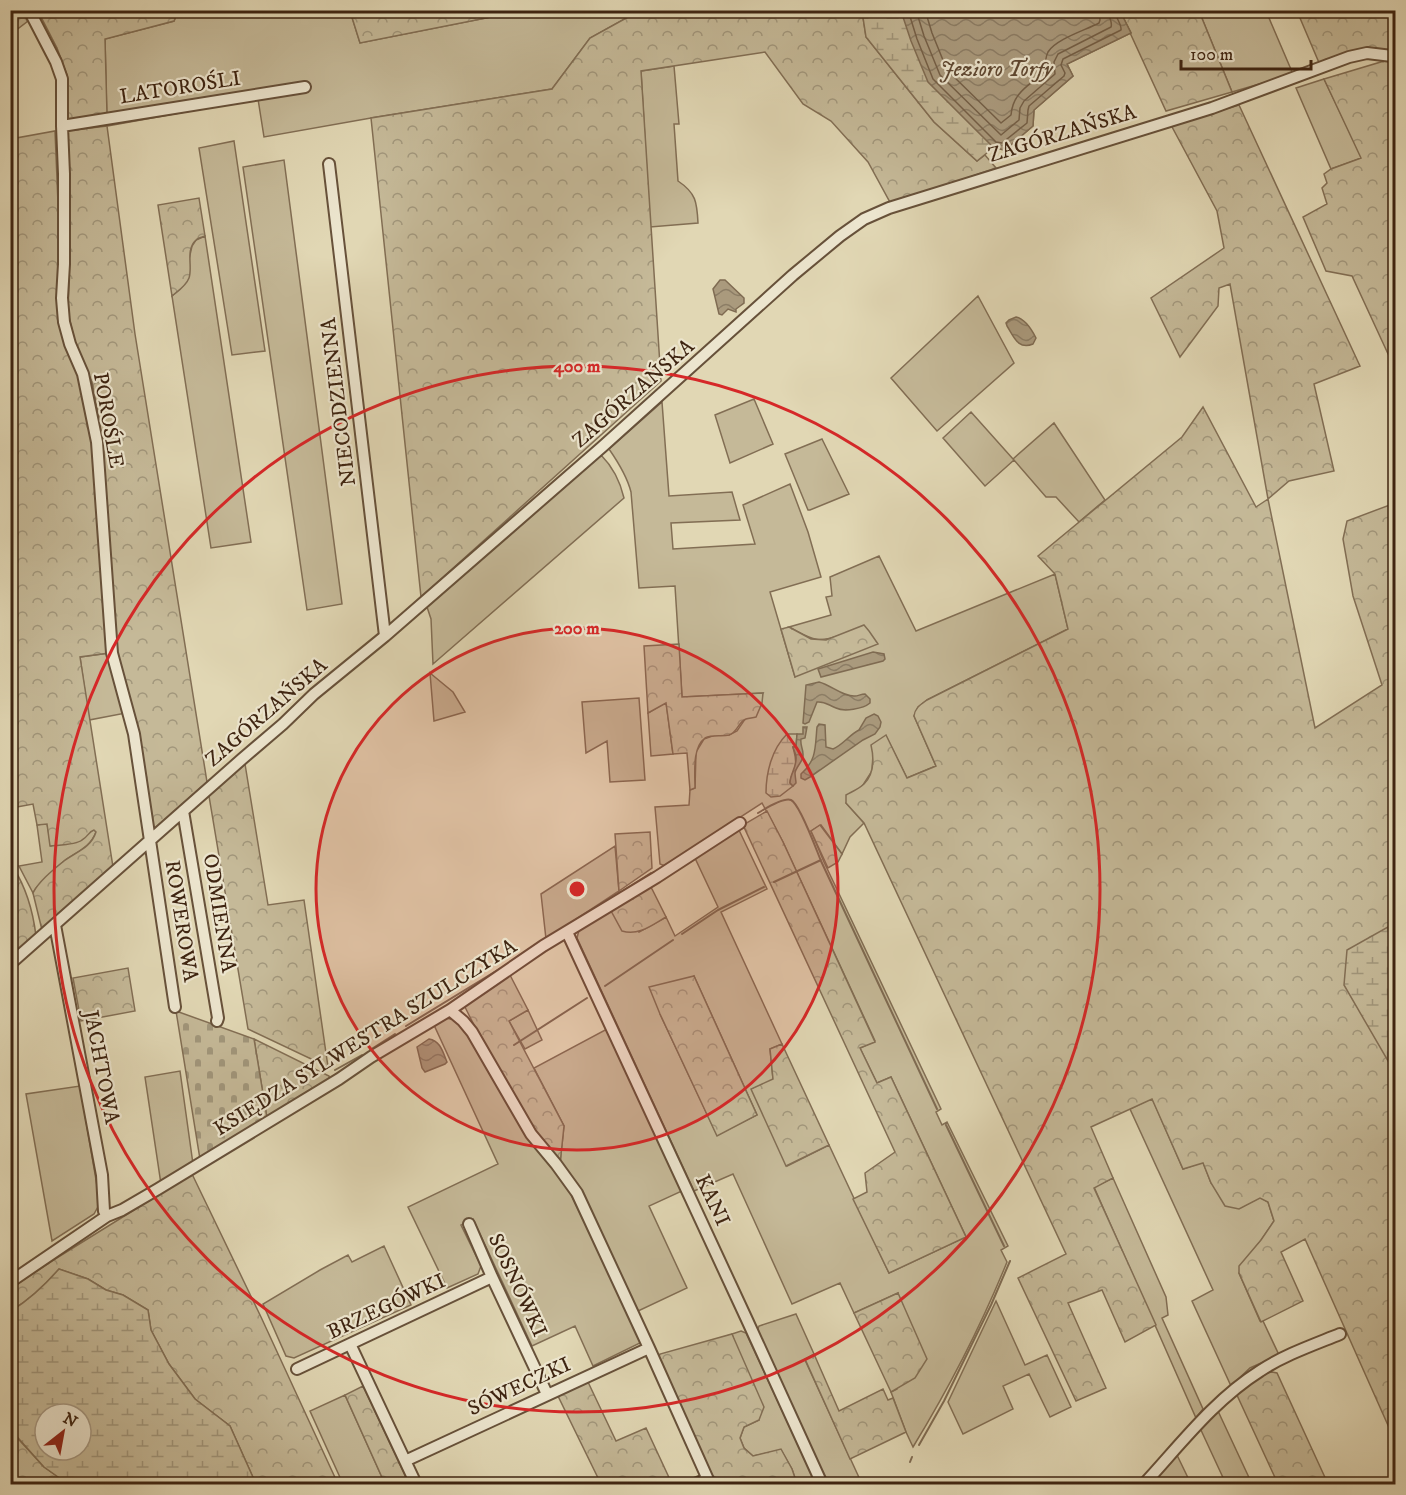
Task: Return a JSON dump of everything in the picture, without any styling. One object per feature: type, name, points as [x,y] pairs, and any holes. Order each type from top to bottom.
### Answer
[{"type":"street","name":"POROŚLE","points":[[28,10],[56,62],[62,79],[64,322],[70,344],[83,374],[97,442],[112,653],[134,734],[149,842]]},
{"type":"street","name":"ZAGÓRZAŃSKA","points":[[10,964],[283,724],[314,694],[385,636],[652,402],[793,275],[864,219],[889,208],[1212,108],[1349,57],[1367,53],[1392,56]]},
{"type":"street","name":"LATOROŚLI","points":[[62,126],[304,87]]},
{"type":"street","name":"NIECODZIENNA","points":[[329,164],[385,636]]},
{"type":"street","name":"ODMIENNA","points":[[183,811],[217,1021]]},
{"type":"street","name":"KSIĘDZA SYLWESTRA SZULCZYKA","points":[[10,1282],[107,1216],[158,1189],[339,1079],[450,1010],[543,946],[651,881],[740,823]]},
{"type":"street","name":"ROWEROWA","points":[[149,842],[175,1007]]},
{"type":"street","name":"JACHTOWA","points":[[56,925],[102,1175],[104,1211],[107,1216]]},
{"type":"street","name":"KANI","points":[[567,932],[822,1485]]},
{"type":"street","points":[[450,1010],[472,1032],[531,1134],[577,1193],[709,1482],[695,1485]]},
{"type":"street","name":"SOSNÓWKI","points":[[469,1224],[547,1394]]},
{"type":"street","name":"BRZEGÓWKI","points":[[297,1370],[492,1277]]},
{"type":"street","points":[[1144,1485],[1207,1415],[1248,1379],[1276,1361],[1340,1334]]},
{"type":"street","points":[[350,1344],[416,1485]]},
{"type":"street","name":"SÓWECZKI","points":[[405,1461],[649,1348]]},
{"type":"green space","points":[[11,10],[22,11],[28,21],[11,34]]},
{"type":"green space","points":[[350,10],[521,11],[360,43]]},
{"type":"green space","points":[[38,11],[178,11],[174,21],[105,39],[107,114],[66,121],[67,75],[57,48]]},
{"type":"green space","points":[[178,11],[350,11],[360,43],[521,11],[639,11],[590,38],[552,89],[264,137],[258,99],[107,126],[105,39],[174,21]]},
{"type":"green space","points":[[639,11],[862,11],[866,37],[934,122],[977,161],[985,155],[996,168],[891,204],[868,162],[831,121],[803,104],[765,52],[641,71],[661,381],[421,597],[371,118],[552,89],[590,38]]},
{"type":"green space","name":"Jezioro Torfy","points":[[862,11],[1120,11],[1131,33],[1067,64],[1073,76],[1034,110],[1033,126],[1005,150],[993,148],[977,161],[934,122],[866,37]]},
{"type":"green space","points":[[1120,11],[1199,11],[1232,92],[1166,111]]},
{"type":"green space","points":[[1199,11],[1266,11],[1293,74],[1232,92]]},
{"type":"green space","points":[[1297,11],[1395,11],[1396,352],[1389,356],[1352,276],[1326,271],[1303,217],[1327,204],[1322,188],[1327,183],[1324,174],[1331,169],[1361,158],[1324,79],[1384,61],[1375,49],[1320,65]]},
{"type":"green space","points":[[674,66],[679,124],[674,124],[678,181],[692,194],[697,209],[698,223],[650,227],[641,71]]},
{"type":"green space","points":[[1324,79],[1362,158],[1331,169],[1296,88]]},
{"type":"green space","points":[[1239,105],[1360,366],[1314,384],[1334,471],[1289,481],[1268,499],[1230,284],[1219,288],[1218,306],[1180,357],[1151,298],[1224,248],[1217,211],[1171,125]]},
{"type":"green space","points":[[107,126],[135,334],[207,782],[154,829],[117,656],[99,418],[92,382],[76,346],[68,313],[70,241],[66,131]]},
{"type":"green space","points":[[55,131],[59,227],[59,313],[61,332],[81,384],[93,443],[109,653],[80,657],[113,867],[42,930],[33,893],[51,872],[87,846],[96,832],[92,831],[76,843],[50,846],[47,824],[37,825],[33,804],[11,808],[11,139]]},
{"type":"green space","points":[[234,141],[265,351],[232,355],[199,148]]},
{"type":"green space","points":[[284,160],[342,604],[307,610],[243,167]]},
{"type":"green space","points":[[199,198],[205,236],[197,239],[193,244],[190,254],[189,278],[184,286],[172,296],[158,205]]},
{"type":"green space","points":[[205,236],[251,542],[211,548],[172,296],[183,286],[192,246],[196,240]]},
{"type":"green space","points":[[978,296],[1014,363],[937,431],[891,378]]},
{"type":"green space","points":[[754,399],[773,444],[730,463],[715,415]]},
{"type":"green space","points":[[662,402],[669,496],[732,492],[740,520],[671,523],[673,549],[755,544],[743,505],[790,484],[808,532],[821,577],[770,592],[795,677],[841,635],[819,640],[789,627],[831,615],[826,597],[832,596],[830,577],[879,556],[916,631],[1055,574],[1068,629],[927,700],[918,707],[914,716],[936,766],[907,778],[886,736],[873,754],[872,771],[863,785],[846,803],[864,823],[850,837],[842,854],[821,825],[811,831],[941,1109],[936,1112],[942,1125],[947,1122],[1008,1246],[1001,1250],[1007,1262],[975,1333],[913,1447],[891,1392],[897,1389],[898,1293],[854,1313],[840,1283],[792,1304],[733,1174],[694,1191],[577,938],[579,930],[610,909],[639,932],[666,917],[675,936],[718,907],[694,856],[738,828],[767,889],[721,912],[782,1044],[770,1049],[787,1166],[829,1145],[889,1273],[966,1237],[891,1077],[877,1083],[860,1048],[875,1041],[783,842],[762,803],[665,866],[660,864],[655,807],[689,805],[690,790],[695,788],[696,752],[704,739],[715,735],[729,735],[737,731],[763,693],[682,697],[675,586],[639,588],[631,492],[625,475],[609,449]],"holes":[[[694,976],[757,1115],[717,1135],[660,1014]]]},
{"type":"green space","points":[[1203,407],[1256,507],[1268,499],[1315,728],[1382,685],[1353,596],[1343,539],[1347,521],[1395,503],[1395,1441],[1305,1239],[1281,1252],[1303,1301],[1261,1322],[1239,1273],[1239,1266],[1274,1221],[1268,1202],[1260,1198],[1239,1209],[1225,1206],[1211,1183],[1203,1163],[1183,1169],[1152,1099],[1091,1127],[1113,1178],[1094,1188],[1156,1325],[1125,1342],[1102,1290],[1068,1303],[1106,1388],[1076,1401],[1018,1278],[1066,1254],[864,823],[846,803],[846,795],[862,786],[870,776],[873,760],[871,745],[886,735],[907,778],[936,766],[914,716],[922,703],[1068,629],[1055,574],[1038,556],[1182,437]]},
{"type":"green space","points":[[971,412],[1013,459],[1054,423],[1105,500],[1079,522],[1056,497],[1046,497],[1014,460],[985,486],[943,438]]},
{"type":"green space","points":[[822,439],[849,494],[808,510],[785,454]]},
{"type":"green space","points":[[601,455],[616,475],[624,498],[433,664],[431,619],[427,607]]},
{"type":"green space","points":[[864,625],[878,644],[795,677],[781,629],[789,627],[811,639],[826,640]]},
{"type":"green space","points":[[679,644],[682,697],[763,693],[762,703],[756,717],[743,720],[729,735],[708,737],[701,742],[695,761],[695,788],[690,790],[687,753],[673,754],[666,703],[648,713],[644,646]]},
{"type":"green space","points":[[109,653],[126,713],[89,720],[80,657]]},
{"type":"green space","points":[[430,673],[453,692],[465,712],[434,721]]},
{"type":"green space","points":[[639,698],[645,780],[610,782],[607,741],[586,753],[582,702]]},
{"type":"green space","points":[[666,702],[673,754],[651,756],[648,713]]},
{"type":"green space","points":[[787,734],[797,734],[796,747],[793,747],[796,765],[790,781],[793,786],[780,796],[771,797],[766,793],[769,769],[777,747]]},
{"type":"green space","points":[[245,764],[268,905],[304,900],[328,1067],[248,1029],[209,796]]},
{"type":"green space","points":[[767,811],[875,1042],[860,1048],[877,1083],[891,1077],[966,1237],[889,1273],[853,1199],[867,1192],[865,1173],[895,1152],[743,825]]},
{"type":"green space","points":[[47,823],[51,846],[94,829],[96,832],[86,846],[60,864],[33,893],[19,866],[42,862],[37,825]]},
{"type":"green space","points":[[820,825],[842,854],[838,862],[828,868],[811,831]]},
{"type":"green space","points":[[650,832],[652,868],[619,891],[615,834]]},
{"type":"green space","points":[[615,846],[619,891],[546,939],[541,894]]},
{"type":"green space","points":[[10,867],[13,867],[26,892],[36,936],[11,956]]},
{"type":"green space","points":[[647,885],[652,889],[666,917],[640,931],[622,931],[610,909]]},
{"type":"green space","points":[[1395,923],[1395,1073],[1344,985],[1347,950]]},
{"type":"green space","points":[[128,968],[135,1011],[81,1021],[73,978]]},
{"type":"green space","points":[[510,975],[528,1010],[509,1021],[564,1126],[560,1164],[532,1127],[464,1005]]},
{"type":"green space","points":[[694,976],[757,1115],[717,1136],[649,987]]},
{"type":"green space","points":[[528,1010],[542,1040],[525,1049],[509,1021]]},
{"type":"green space","points":[[176,1011],[254,1039],[267,1118],[200,1159]]},
{"type":"green space","points":[[446,1018],[455,1020],[461,1025],[562,1176],[642,1342],[593,1366],[575,1326],[532,1346],[473,1219],[461,1225],[481,1266],[478,1274],[447,1288],[408,1207],[498,1164],[434,1025]]},
{"type":"green space","points":[[607,1029],[682,1191],[649,1206],[687,1288],[636,1312],[560,1164],[564,1126],[534,1068]]},
{"type":"green space","points":[[254,1039],[329,1076],[330,1080],[267,1118]]},
{"type":"green space","points":[[782,1044],[829,1145],[786,1166],[751,1089],[773,1079],[770,1049]]},
{"type":"green space","points":[[180,1071],[193,1164],[161,1184],[145,1077]]},
{"type":"green space","points":[[80,1086],[100,1203],[94,1214],[52,1241],[26,1094]]},
{"type":"green space","points":[[1152,1098],[1183,1169],[1203,1162],[1211,1183],[1240,1208],[1260,1197],[1268,1202],[1274,1221],[1239,1273],[1260,1321],[1263,1321],[1279,1355],[1250,1368],[1231,1386],[1192,1301],[1213,1290],[1130,1109]]},
{"type":"green space","points":[[192,1174],[338,1484],[256,1484],[230,1426],[195,1399],[169,1364],[151,1330],[148,1310],[123,1295],[59,1269],[36,1292],[11,1311],[11,1288]]},
{"type":"green space","points":[[1113,1178],[1166,1297],[1168,1315],[1162,1318],[1203,1409],[1196,1418],[1094,1187]]},
{"type":"green space","points":[[384,1246],[411,1305],[294,1358],[286,1356],[263,1304],[348,1255],[352,1262]]},
{"type":"green space","points":[[59,1269],[123,1295],[148,1310],[151,1330],[169,1364],[195,1399],[230,1426],[256,1484],[68,1484],[44,1467],[40,1462],[93,1462],[93,1402],[33,1402],[33,1455],[11,1430],[11,1311]]},
{"type":"green space","points":[[898,1293],[927,1359],[915,1378],[891,1392],[854,1313]]},
{"type":"green space","points":[[996,1301],[1025,1365],[1047,1355],[1071,1407],[1050,1417],[1029,1374],[1003,1386],[1013,1409],[963,1434],[948,1402]]},
{"type":"green space","points":[[796,1314],[814,1354],[805,1360],[862,1484],[828,1484],[757,1331],[759,1326]]},
{"type":"green space","points":[[741,1331],[746,1333],[816,1484],[797,1484],[792,1469],[781,1450],[753,1456],[744,1448],[740,1438],[744,1427],[759,1420],[732,1334]]},
{"type":"green space","points":[[732,1334],[764,1407],[759,1420],[744,1427],[740,1438],[744,1448],[753,1456],[781,1449],[797,1484],[714,1484],[658,1359],[660,1354]]},
{"type":"green space","points":[[814,1354],[839,1411],[883,1389],[888,1400],[893,1398],[906,1432],[850,1459],[805,1359]]},
{"type":"green space","points":[[1272,1372],[1277,1373],[1328,1484],[1278,1484],[1236,1393]]},
{"type":"green space","points":[[588,1382],[616,1441],[646,1428],[672,1484],[601,1484],[558,1396]]},
{"type":"green space","points":[[363,1386],[409,1484],[385,1484],[345,1395]]},
{"type":"green space","points":[[345,1395],[385,1484],[343,1484],[310,1411]]},
{"type":"green space","points":[[1218,1411],[1252,1484],[1226,1484],[1200,1428]]},
{"type":"green space","points":[[10,1430],[33,1455],[33,1462],[39,1462],[68,1484],[11,1484]]},
{"type":"green space","points":[[1176,1453],[1191,1484],[1150,1484]]},
{"type":"water","name":"Jezioro Torfy","points":[[901,11],[1120,11],[1131,33],[1067,64],[1073,76],[1034,110],[1033,126],[1005,150],[994,148],[928,82]]},
{"type":"water","points":[[720,280],[725,280],[744,298],[744,303],[736,309],[736,312],[728,309],[722,315],[719,314],[713,289]]},
{"type":"water","points":[[1016,317],[1025,322],[1036,338],[1033,344],[1020,344],[1012,334],[1006,323]]},
{"type":"water","points":[[873,652],[884,654],[885,659],[821,677],[818,669]]},
{"type":"water","points":[[819,682],[846,695],[865,694],[870,699],[870,703],[844,710],[817,702],[809,722],[805,724],[803,723],[806,685]]},
{"type":"water","points":[[874,714],[881,722],[875,734],[805,780],[801,778],[801,774],[813,758],[819,724],[825,725],[826,747],[833,749],[859,730],[866,718]]},
{"type":"water","points":[[803,727],[807,727],[805,738],[801,739],[803,757],[796,770],[796,783],[793,786],[790,780],[795,767],[796,755],[793,747],[796,747],[797,734],[803,734]]},
{"type":"water","points":[[429,1039],[439,1045],[447,1062],[425,1072],[417,1047]]},
{"type":"waterway","points":[[758,813],[783,800],[791,800],[795,803],[937,1109]]},
{"type":"waterway","points":[[774,882],[821,860]]},
{"type":"waterway","points":[[609,900],[651,873]]},
{"type":"waterway","points":[[682,934],[718,910],[764,887]]},
{"type":"waterway","points":[[605,986],[673,940]]},
{"type":"waterway","points":[[406,1026],[501,968]]},
{"type":"waterway","points":[[514,1045],[587,998]]},
{"type":"waterway","points":[[370,1050],[395,1034]]},
{"type":"waterway","points":[[335,1070],[362,1055]]},
{"type":"waterway","points":[[946,1125],[1004,1246]]},
{"type":"waterway","points":[[919,1445],[944,1401],[1010,1261]]},
{"type":"waterway","points":[[910,1462],[912,1457]]}]
